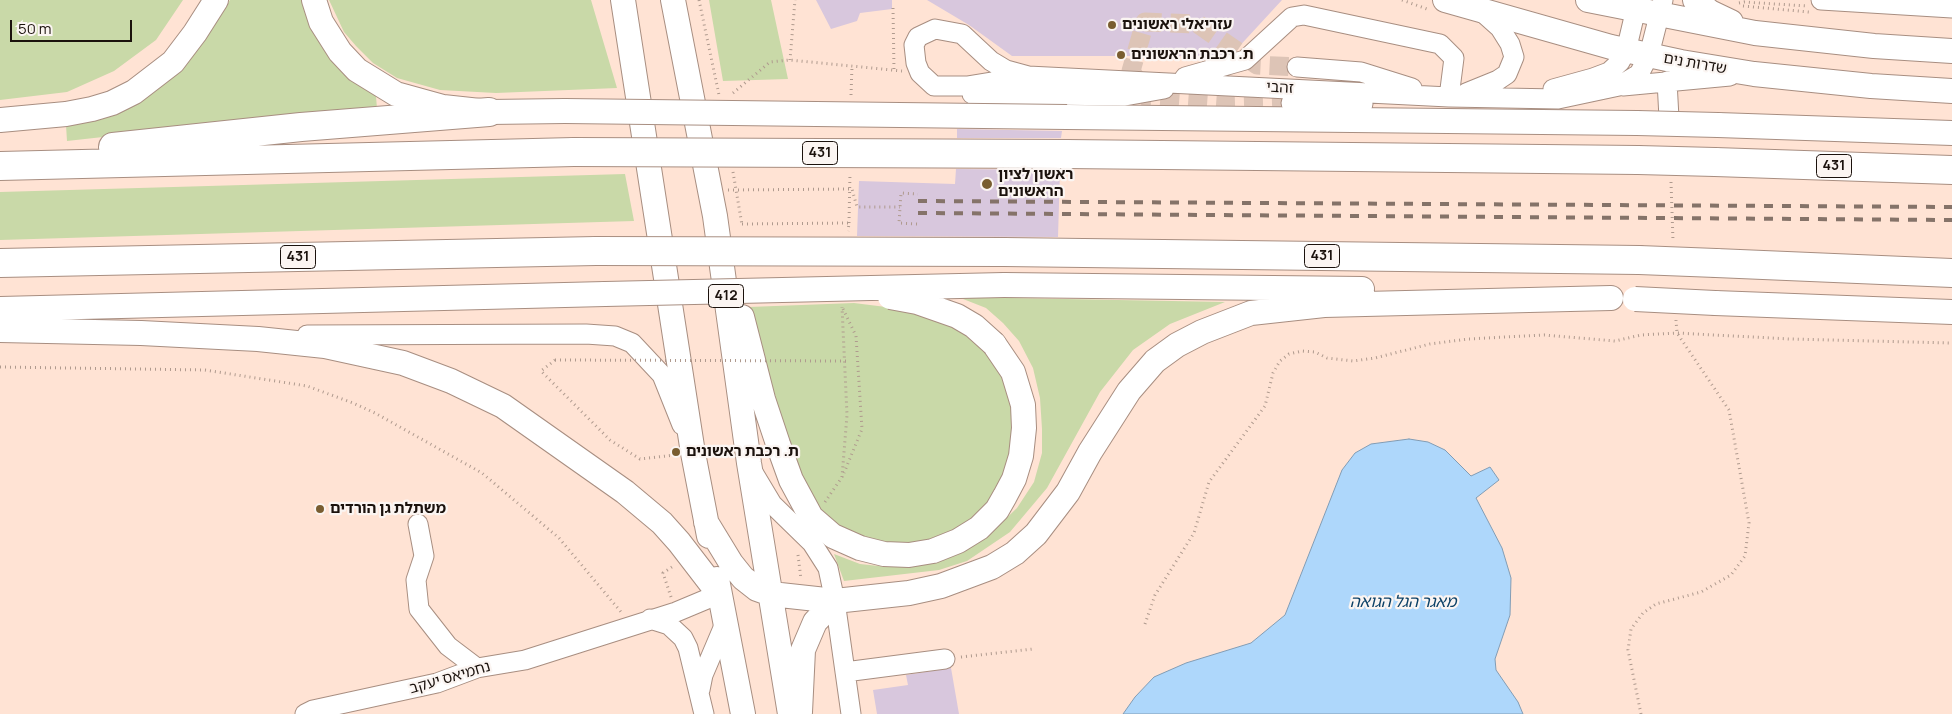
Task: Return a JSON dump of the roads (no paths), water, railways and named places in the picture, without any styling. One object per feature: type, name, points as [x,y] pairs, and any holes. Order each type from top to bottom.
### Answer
[{"type":"highway","points":[[0,159],[301,127],[490,112]]},
{"type":"highway","name":"431","points":[[0,166],[574,152],[1066,154],[1638,160],[1952,170]]},
{"type":"highway","name":"431","points":[[0,263],[596,252],[1004,252],[1639,260],[1952,273]]},
{"type":"main road","points":[[0,120],[66,114],[92,109],[112,103],[134,92],[173,62],[216,0]]},
{"type":"main road","points":[[314,0],[321,22],[331,39],[357,70],[375,83],[396,94],[420,101],[490,112],[565,111],[1637,123],[1952,133]]},
{"type":"main road","points":[[607,0],[643,127]]},
{"type":"main road","points":[[623,0],[693,453],[743,714]]},
{"type":"main road","name":"412","points":[[673,0],[715,216],[749,463],[790,714]]},
{"type":"main road","name":"שדרות נים","points":[[1445,0],[1638,53],[1754,74],[1871,86],[1952,91]]},
{"type":"main road","points":[[1588,0],[1661,8],[1755,33],[1874,46],[1952,51]]},
{"type":"main road","points":[[1695,0],[1710,12],[1755,33]]},
{"type":"main road","points":[[715,216],[763,399],[791,480],[811,517],[833,536],[860,548],[884,554],[909,555],[933,551],[958,542],[979,528],[997,510],[1014,479],[1021,456],[1024,428],[1023,405],[1013,372],[994,344],[974,326],[957,316],[917,302],[855,293],[771,289]]},
{"type":"main road","points":[[0,309],[771,289],[1004,285],[1432,289],[1952,312]]},
{"type":"main road","points":[[706,522],[731,563],[743,578],[757,589],[771,594],[835,601],[941,586],[992,567],[1015,553],[1036,534],[1053,514],[1130,390],[1155,361],[1177,345],[1232,319],[1251,313],[1324,305],[1610,298]]},
{"type":"main road","points":[[0,330],[200,336],[325,346],[403,363],[451,381],[503,406],[625,492],[662,523],[719,594]]},
{"type":"main road","points":[[800,714],[803,650],[815,622],[835,601]]},
{"type":"street","points":[[1821,0],[1900,3],[1952,8]]},
{"type":"street","points":[[1637,5],[1638,53]]},
{"type":"street","points":[[1638,53],[1661,8]]},
{"type":"street","points":[[1297,67],[1362,72],[1446,97],[1498,80],[1507,74],[1512,65],[1514,57],[1510,44],[1500,28],[1480,10]]},
{"type":"street","points":[[1170,82],[1245,60],[1292,17],[1304,15],[1440,44],[1454,58],[1446,97]]},
{"type":"street","points":[[1028,76],[1006,70],[991,61],[962,34],[935,29],[918,37],[914,45],[916,63],[920,73],[934,86],[963,94],[1125,96],[1204,84]]},
{"type":"street","name":"זהבי","points":[[1028,76],[1446,97],[1474,98],[1568,97],[1619,86],[1639,74],[1638,53],[1620,62],[1608,72],[1532,97]]},
{"type":"street","points":[[1619,86],[1754,74]]},
{"type":"street","points":[[934,86],[967,86],[1028,76]]},
{"type":"street","points":[[1667,81],[1669,118]]},
{"type":"street","points":[[1291,103],[1420,106],[1474,98]]},
{"type":"street","points":[[200,336],[586,334],[615,336],[632,343],[662,375],[693,453]]},
{"type":"street","points":[[749,463],[772,504],[821,555],[828,568],[835,601],[851,714]]},
{"type":"street","points":[[418,524],[424,556],[416,580],[419,609],[448,646],[476,668]]},
{"type":"street","name":"נחמיאס יעקב","points":[[305,714],[313,710],[437,683],[476,668],[525,660],[676,612],[719,594]]},
{"type":"street","points":[[650,619],[669,625],[683,638],[688,648],[704,714]]},
{"type":"street","points":[[700,692],[704,675],[726,621]]},
{"type":"street","points":[[845,672],[945,659]]},
{"type":"water","name":"מאגר הגל הגואה","points":[[1409,439],[1428,442],[1445,450],[1471,476],[1490,467],[1499,480],[1476,498],[1502,548],[1511,578],[1510,615],[1495,659],[1496,670],[1518,702],[1523,714],[1123,714],[1135,697],[1154,677],[1186,663],[1251,643],[1285,615],[1342,470],[1355,453],[1371,444]]},
{"type":"tunnel","points":[[1291,103],[1228,105],[1149,99],[1131,71],[1145,22],[1198,24],[1257,65],[1297,67]]},
{"type":"railway","points":[[918,201],[1952,207]]},
{"type":"railway","points":[[918,213],[1952,220]]},
{"type":"place","name":"עזריאלי ראשונים","points":[[1112,25]]},
{"type":"place","name":"ת. רכבת הראשונים","points":[[1121,55]]},
{"type":"place","name":"ראשון לציון הראשונים","points":[[987,184]]},
{"type":"place","name":"ת. רכבת ראשונים","points":[[676,452]]},
{"type":"place","name":"משתלת גן הורדים","points":[[320,509]]}]
